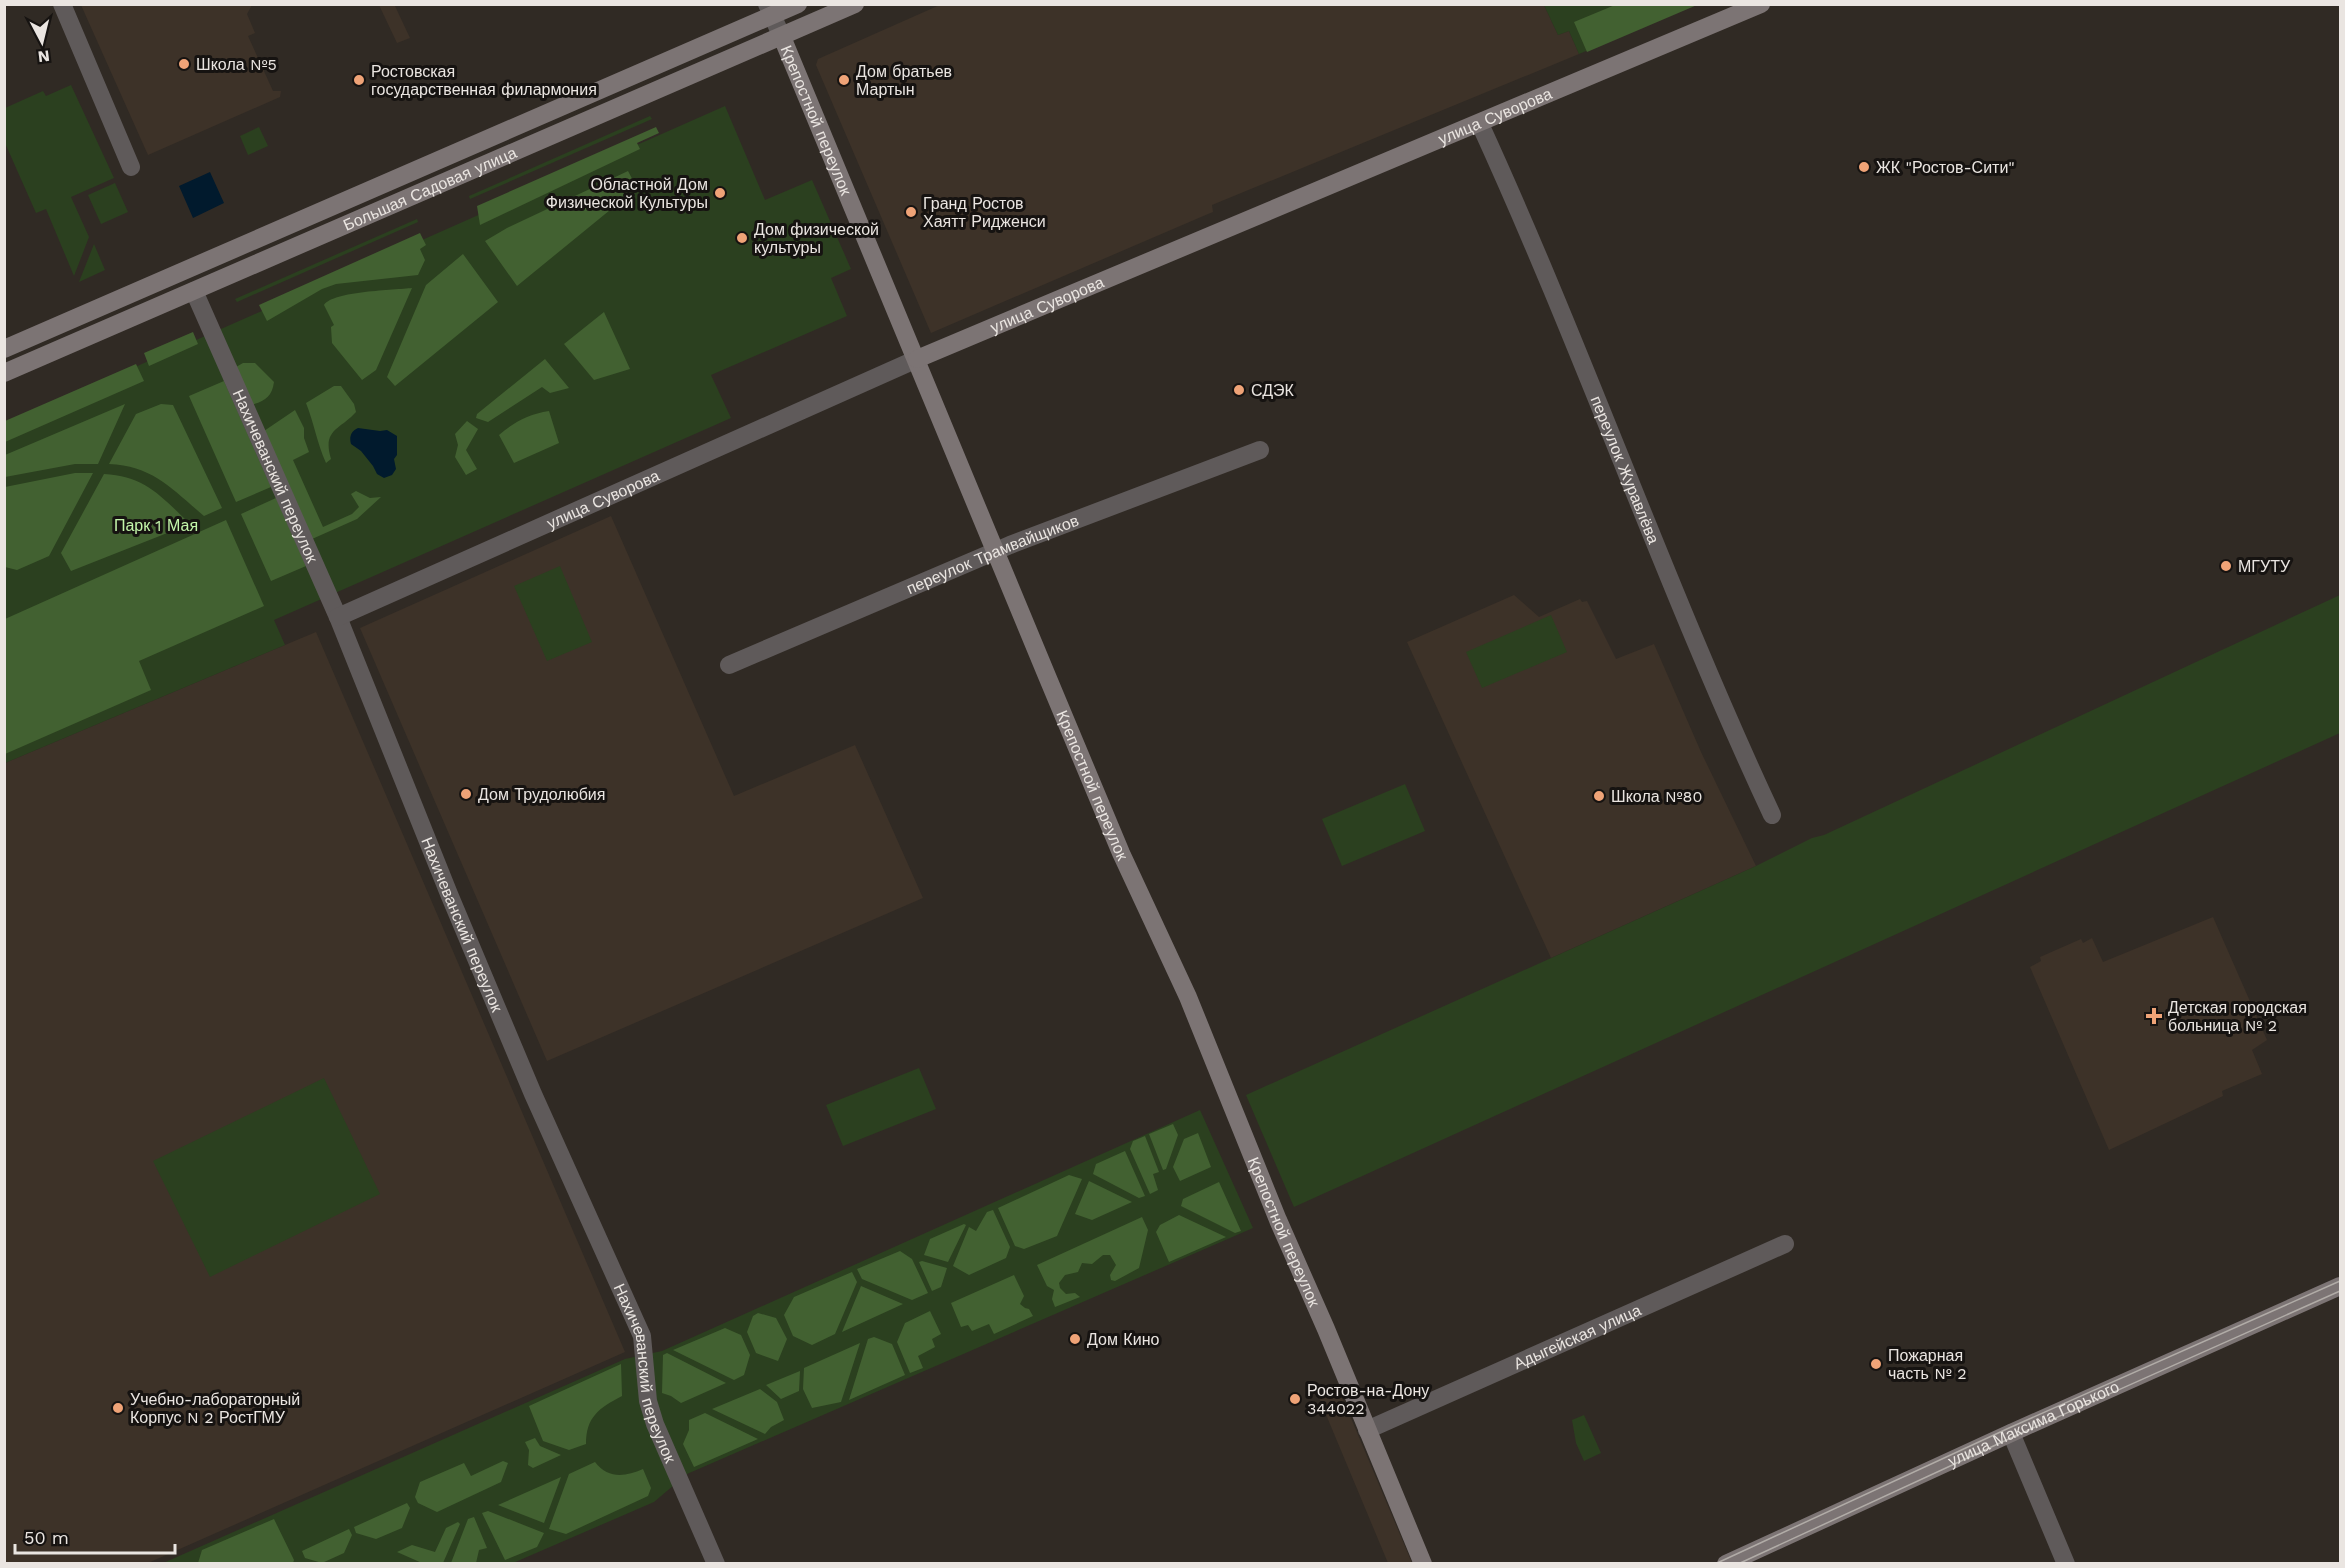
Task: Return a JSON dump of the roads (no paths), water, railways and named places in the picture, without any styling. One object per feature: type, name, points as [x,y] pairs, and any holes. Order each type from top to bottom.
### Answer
[{"type":"street","points":[[62,4],[131,167]]},
{"type":"street","name":"Большая Садовая улица","points":[[4,349],[770,10],[798,4]]},
{"type":"street","name":"Большая Садовая улица","points":[[4,373],[855,4]]},
{"type":"street","name":"улица Суворова","points":[[338,617],[917,359],[1761,4]]},
{"type":"street","name":"Крепостной переулок","points":[[770,10],[1121,853],[1188,998],[1278,1220],[1423,1563]]},
{"type":"street","name":"переулок Журавлёва","points":[[1480,124],[1714,688],[1772,815]]},
{"type":"street","name":"Нахичеванский переулок","points":[[194,291],[338,617],[463,928],[533,1094],[642,1336],[648,1401],[655,1424],[716,1563]]},
{"type":"street","name":"переулок Трамвайщиков","points":[[729,664],[995,551],[1260,450]]},
{"type":"street","name":"Адыгейская улица","points":[[1367,1430],[1785,1244]]},
{"type":"street","name":"улица Максима Горького","points":[[1726,1563],[2340,1286]]},
{"type":"street","points":[[2011,1433],[2067,1563]]},
{"type":"water","points":[[210,172],[224,203],[193,218],[179,186]]},
{"type":"water","points":[[358,428],[387,430],[397,436],[397,455],[394,459],[396,469],[392,475],[384,478],[377,474],[361,451],[351,444],[351,434]]},
{"type":"tram line","points":[[1715,1564],[2009,1428],[2340,1281]]},
{"type":"tram line","points":[[1738,1564],[2013,1437],[2340,1291]]},
{"type":"place","name":"Школа №5","points":[[184,64]]},
{"type":"place","name":"Ростовская государственная филармония","points":[[359,80]]},
{"type":"place","name":"Дом братьев Мартын","points":[[844,80]]},
{"type":"place","name":"ЖК \"Ростов-Сити\"","points":[[1864,167]]},
{"type":"place","name":"Областной Дом Физической Культуры","points":[[720,193]]},
{"type":"place","name":"Гранд Ростов Хаятт Ридженси","points":[[911,212]]},
{"type":"place","name":"Дом физической культуры","points":[[742,238]]},
{"type":"place","name":"СДЭК","points":[[1239,390]]},
{"type":"place","name":"МГУТУ","points":[[2226,566]]},
{"type":"place","name":"Дом Трудолюбия","points":[[466,794]]},
{"type":"place","name":"Школа №80","points":[[1599,796]]},
{"type":"place","name":"Детская городская больница № 2","points":[[2154,1016]]},
{"type":"place","name":"Дом Кино","points":[[1075,1339]]},
{"type":"place","name":"Пожарная часть № 2","points":[[1876,1364]]},
{"type":"place","name":"Ростов-на-Дону 344022","points":[[1295,1399]]},
{"type":"place","name":"Учебно-лабораторный Корпус N 2 РостГМУ","points":[[118,1408]]},
{"type":"park label","name":"Парк 1 Мая","points":[[156,525]]}]
